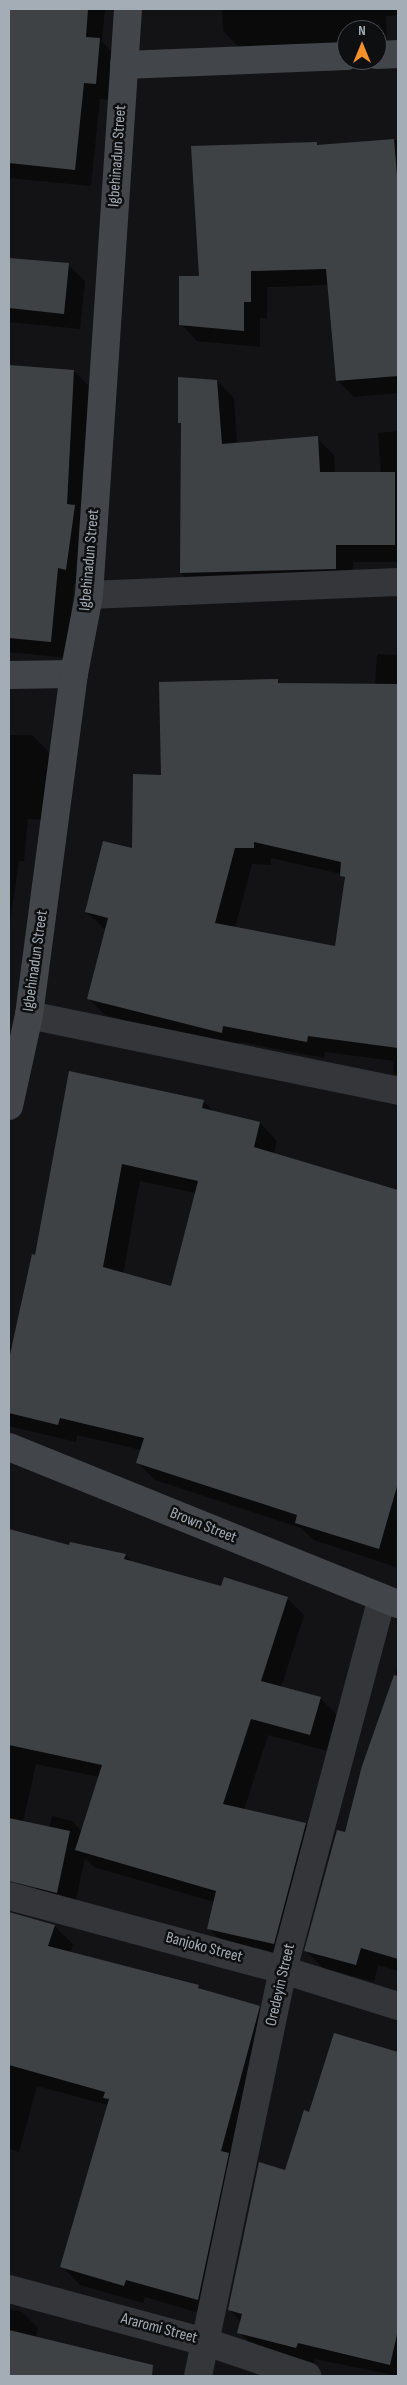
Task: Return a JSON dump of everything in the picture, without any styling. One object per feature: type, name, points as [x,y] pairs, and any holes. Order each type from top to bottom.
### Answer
[{"type":"street","name":"Igbehinadun Street","points":[[9,1106],[29,1015],[74,674],[89,595],[128,9]]},
{"type":"street","points":[[124,65],[337,56]]},
{"type":"street","points":[[89,595],[398,582]]},
{"type":"street","points":[[9,675],[74,674]]},
{"type":"street","points":[[29,1015],[398,1092]]},
{"type":"street","name":"Brown Street","points":[[9,1447],[390,1601]]},
{"type":"street","name":"Oredeyin Street","points":[[198,2376],[283,1970],[390,1601]]},
{"type":"street","name":"Banjoko Street","points":[[9,1896],[283,1970],[398,2006]]},
{"type":"street","name":"Araromi Street","points":[[9,2289],[206,2342],[307,2376]]},
{"type":"building","points":[[9,9],[88,9],[86,37],[100,38],[96,84],[84,83],[75,170],[9,163]]},
{"type":"building","points":[[394,139],[398,187],[398,376],[336,381],[326,269],[251,271],[251,302],[244,302],[244,331],[179,325],[179,276],[199,276],[191,146],[317,142],[317,145]]},
{"type":"building","points":[[9,258],[69,263],[64,314],[9,308]]},
{"type":"building","points":[[9,365],[74,370],[67,504],[75,505],[66,570],[58,568],[51,642],[9,638]]},
{"type":"building","points":[[178,377],[217,380],[222,444],[318,436],[320,472],[395,472],[395,545],[336,545],[336,569],[180,573],[181,423],[178,423]]},
{"type":"building","points":[[278,679],[278,683],[398,684],[398,1048],[308,1036],[307,1042],[223,1026],[222,1033],[87,999],[108,918],[85,912],[103,841],[132,848],[133,774],[161,775],[159,682]],"holes":[[[254,842],[341,862],[340,876],[345,877],[335,946],[215,923],[235,848],[254,848]]]},
{"type":"building","points":[[69,1071],[204,1100],[202,1108],[260,1122],[254,1147],[398,1190],[398,1483],[379,1549],[295,1523],[297,1515],[136,1463],[144,1438],[60,1418],[58,1425],[9,1413],[9,1359],[32,1254],[35,1255]],"holes":[[[122,1164],[198,1181],[171,1286],[103,1267]]]},
{"type":"building","points":[[9,1529],[69,1545],[70,1542],[126,1554],[124,1559],[221,1586],[224,1577],[288,1597],[261,1681],[321,1697],[310,1735],[251,1719],[223,1804],[306,1823],[274,1944],[207,1929],[216,1891],[75,1850],[102,1765],[9,1745]]},
{"type":"building","points":[[394,1675],[398,1676],[398,1959],[361,1948],[356,1965],[304,1951],[337,1830],[345,1832],[362,1766]]},
{"type":"building","points":[[9,1818],[70,1831],[57,1893],[9,1881]]},
{"type":"building","points":[[9,1912],[55,1925],[48,1946],[199,1985],[198,1988],[260,2006],[221,2151],[229,2153],[198,2300],[126,2280],[124,2286],[60,2267],[109,2099],[103,2098],[105,2092],[9,2065]]},
{"type":"building","points":[[334,2033],[398,2052],[398,2330],[390,2365],[298,2343],[296,2348],[237,2333],[242,2314],[228,2310],[259,2162],[285,2170],[304,2110],[309,2112]]},
{"type":"building","points":[[9,2330],[153,2365],[152,2376],[9,2376]]}]
